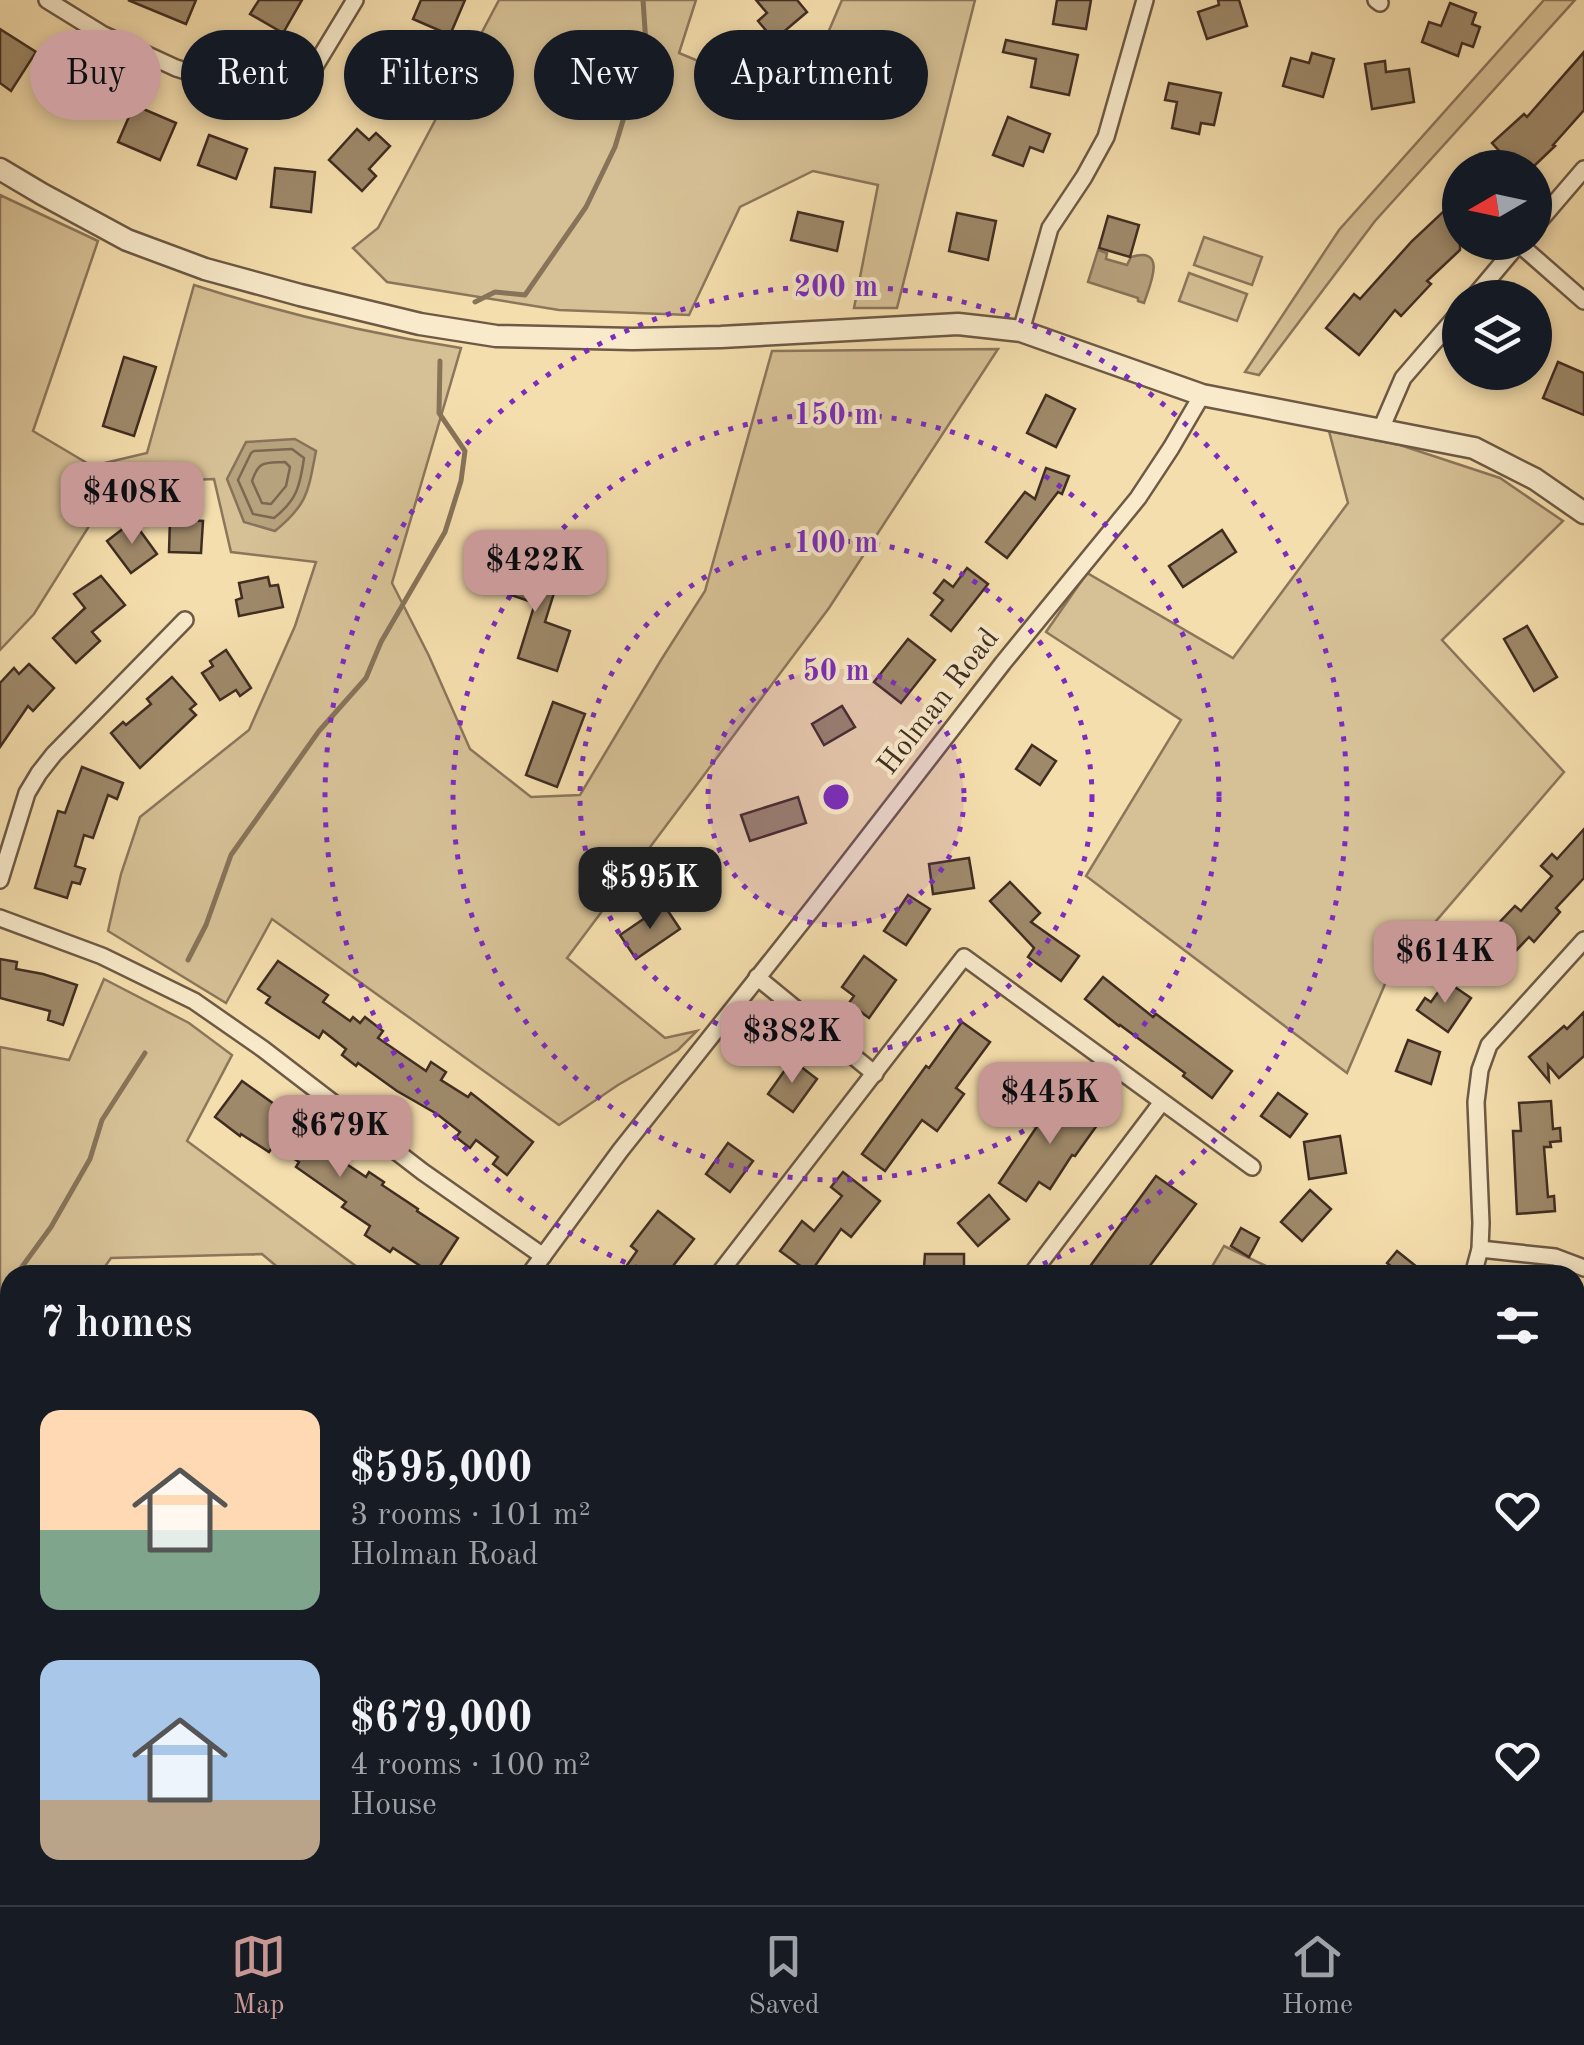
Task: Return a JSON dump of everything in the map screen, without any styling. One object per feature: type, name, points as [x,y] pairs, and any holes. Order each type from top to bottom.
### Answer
[{"type":"street","points":[[47,0],[102,34],[176,68],[292,104],[355,0]]},
{"type":"street","points":[[1021,331],[1050,228],[1106,137],[1145,0]]},
{"type":"street","points":[[0,169],[127,240],[189,263],[420,324],[496,336],[633,339],[958,324],[1021,331],[1202,395],[1474,448],[1535,478],[1584,514]]},
{"type":"street","points":[[1552,206],[1584,169]]},
{"type":"street","points":[[1488,280],[1505,260]]},
{"type":"street","points":[[1538,260],[1584,302]]},
{"type":"street","points":[[1380,428],[1403,378],[1442,333]]},
{"type":"street","name":"Holman Road","points":[[536,1265],[620,1151],[814,908],[1002,662],[1138,498],[1202,395]]},
{"type":"street","points":[[0,880],[27,793],[38,774],[186,620]]},
{"type":"street","points":[[0,918],[102,956],[194,1001],[543,1256]]},
{"type":"street","points":[[1475,1265],[1482,1223],[1476,1102],[1480,1070],[1490,1045],[1584,940]]},
{"type":"street","points":[[726,1265],[964,957],[1252,1168]]},
{"type":"street","points":[[757,978],[875,1074]]},
{"type":"street","points":[[1039,1265],[1162,1102]]},
{"type":"street","points":[[1480,1250],[1555,1257],[1576,1265]]},
{"type":"shaded area","points":[[499,0],[696,0],[679,53],[694,59],[694,120],[928,120],[928,30],[829,30],[842,0],[975,0],[897,308],[854,308],[878,185],[813,171],[740,207],[689,315],[559,310],[387,282],[353,248],[378,228],[435,120],[514,120],[514,30],[483,30]]},
{"type":"shaded area","points":[[1544,0],[1575,0],[1375,221],[1259,375],[1245,372],[1339,230]]},
{"type":"shaded area","points":[[0,195],[98,241],[33,431],[92,466],[147,453],[194,285],[326,322],[461,348],[392,583],[470,749],[531,797],[580,795],[705,591],[772,351],[998,349],[829,608],[567,958],[665,1038],[697,1031],[678,1050],[559,1125],[272,919],[226,1003],[108,931],[140,817],[249,730],[295,626],[316,562],[231,552],[214,479],[144,482],[89,526],[34,614],[0,650]]},
{"type":"shaded area","points":[[1204,237],[1262,257],[1252,285],[1194,265]]},
{"type":"shaded area","points":[[1189,273],[1247,294],[1237,321],[1179,301]]},
{"type":"shaded area","points":[[1329,431],[1400,445],[1500,478],[1563,521],[1442,640],[1564,772],[1388,977],[1347,1073],[1086,876],[1181,720],[1046,632],[1087,573],[1233,658],[1348,503]]},
{"type":"shaded area","points":[[104,979],[189,1023],[232,1055],[187,1141],[354,1265],[275,1265],[262,1254],[111,1258],[106,1265],[0,1265],[0,1047],[69,1060]]},
{"type":"shaded area","points":[[1224,1246],[1264,1265],[1213,1265]]},
{"type":"water","points":[[1098,250],[1107,253],[1106,259],[1127,265],[1131,257],[1149,257],[1154,269],[1144,303],[1088,282]]},
{"type":"water","points":[[295,439],[316,451],[300,505],[275,531],[244,522],[227,479],[246,442]]},
{"type":"building","points":[[128,0],[196,0],[186,24]]},
{"type":"building","points":[[259,0],[302,0],[285,30],[250,14]]},
{"type":"building","points":[[421,0],[465,0],[452,30],[438,30],[413,19]]},
{"type":"building","points":[[756,0],[797,0],[807,12],[786,30],[766,30],[758,21],[767,13]]},
{"type":"building","points":[[1057,0],[1091,0],[1086,29],[1053,24]]},
{"type":"building","points":[[1218,0],[1239,0],[1247,26],[1207,39],[1198,12],[1219,5]]},
{"type":"building","points":[[1450,3],[1476,13],[1472,24],[1480,27],[1473,47],[1462,43],[1458,56],[1422,42],[1429,22],[1441,26]]},
{"type":"building","points":[[0,29],[30,48],[30,61],[11,91],[0,83]]},
{"type":"building","points":[[1006,40],[1078,55],[1069,95],[1031,87],[1036,59],[1003,52]]},
{"type":"building","points":[[1584,52],[1584,110],[1555,146],[1551,150],[1498,150],[1492,143],[1524,114],[1527,117]]},
{"type":"building","points":[[1312,53],[1334,59],[1323,97],[1283,86],[1291,58],[1309,63]]},
{"type":"building","points":[[1385,61],[1386,72],[1409,69],[1414,102],[1372,109],[1365,64]]},
{"type":"building","points":[[1169,83],[1221,93],[1214,125],[1201,123],[1199,134],[1172,128],[1177,102],[1165,100]]},
{"type":"building","points":[[161,117],[176,123],[160,160],[118,142],[128,120],[161,120]]},
{"type":"building","points":[[1008,117],[1050,134],[1043,152],[1030,147],[1023,166],[993,155]]},
{"type":"building","points":[[357,129],[369,140],[376,133],[390,146],[369,169],[376,176],[362,191],[329,160]]},
{"type":"building","points":[[209,135],[247,149],[236,179],[198,165]]},
{"type":"building","points":[[275,168],[315,172],[311,212],[271,207]]},
{"type":"building","points":[[798,212],[843,222],[837,251],[791,240]]},
{"type":"building","points":[[957,213],[996,221],[988,260],[949,251]]},
{"type":"building","points":[[1442,213],[1442,260],[1449,260],[1427,281],[1431,284],[1401,316],[1395,310],[1359,355],[1326,328],[1354,294],[1360,299]]},
{"type":"building","points":[[1108,216],[1139,225],[1130,257],[1099,248]]},
{"type":"building","points":[[124,357],[156,367],[134,436],[103,426]]},
{"type":"building","points":[[1558,362],[1584,373],[1584,415],[1543,398],[1546,390],[1552,390]]},
{"type":"building","points":[[1046,395],[1075,409],[1056,447],[1027,433]]},
{"type":"building","points":[[1046,468],[1069,476],[1062,494],[1058,492],[1007,558],[986,542],[1025,492],[1035,499]]},
{"type":"building","points":[[170,519],[203,521],[201,553],[169,552]]},
{"type":"building","points":[[133,521],[157,554],[131,573],[107,541]]},
{"type":"building","points":[[1222,530],[1236,552],[1183,587],[1169,566]]},
{"type":"building","points":[[502,562],[558,580],[545,622],[570,631],[557,671],[518,658],[535,603],[493,589]]},
{"type":"building","points":[[967,568],[988,584],[951,631],[931,615],[943,600],[934,593],[944,580],[953,587]]},
{"type":"building","points":[[101,576],[125,605],[92,632],[100,641],[76,663],[53,638],[85,608],[74,594]]},
{"type":"building","points":[[268,577],[270,586],[278,585],[283,607],[239,616],[239,583]]},
{"type":"building","points":[[1527,626],[1557,677],[1534,691],[1504,639]]},
{"type":"building","points":[[908,639],[935,660],[901,703],[874,682]]},
{"type":"building","points":[[226,650],[251,688],[240,696],[236,690],[220,700],[202,673],[213,666],[210,661]]},
{"type":"building","points":[[29,664],[54,688],[33,711],[28,706],[0,747],[0,683],[14,668],[19,674]]},
{"type":"building","points":[[172,677],[196,704],[190,709],[196,715],[140,768],[111,733],[151,704],[147,699]]},
{"type":"building","points":[[553,702],[585,714],[557,787],[526,775]]},
{"type":"building","points":[[842,706],[855,727],[824,745],[812,724]]},
{"type":"building","points":[[1032,745],[1056,761],[1040,785],[1016,769]]},
{"type":"building","points":[[82,767],[123,783],[117,799],[108,795],[93,838],[84,835],[75,866],[85,869],[80,884],[72,882],[67,898],[35,888],[58,811],[65,813]]},
{"type":"building","points":[[798,797],[806,823],[750,841],[741,815]]},
{"type":"building","points":[[1584,829],[1584,878],[1556,908],[1560,912],[1534,942],[1529,937],[1485,983],[1458,956],[1468,945],[1473,950],[1515,906],[1521,911],[1552,876],[1541,866],[1552,854],[1557,859]]},
{"type":"building","points":[[969,858],[974,888],[933,894],[929,864]]},
{"type":"building","points":[[1010,882],[1040,913],[1031,922],[1079,956],[1061,981],[1028,957],[1034,948],[990,901]]},
{"type":"building","points":[[908,895],[930,909],[906,945],[884,931]]},
{"type":"building","points":[[664,905],[680,929],[636,959],[620,935]]},
{"type":"building","points":[[864,956],[896,980],[869,1018],[849,1003],[854,996],[842,987]]},
{"type":"building","points":[[0,959],[17,962],[16,969],[77,985],[63,1025],[48,1020],[50,1011],[0,998]]},
{"type":"building","points":[[278,961],[328,995],[323,1002],[350,1021],[353,1017],[360,1023],[365,1017],[383,1031],[378,1038],[426,1071],[431,1062],[446,1072],[441,1080],[468,1097],[471,1093],[533,1142],[507,1175],[493,1164],[498,1157],[476,1140],[470,1148],[456,1137],[460,1132],[437,1114],[342,1055],[346,1049],[323,1031],[319,1038],[266,1003],[270,997],[258,989]]},
{"type":"building","points":[[1103,977],[1232,1071],[1212,1098],[1183,1076],[1185,1073],[1085,999]]},
{"type":"building","points":[[1446,981],[1471,998],[1448,1032],[1417,1010],[1425,998],[1431,1002]]},
{"type":"building","points":[[1584,1012],[1584,1056],[1559,1078],[1548,1065],[1549,1081],[1529,1057]]},
{"type":"building","points":[[962,1022],[990,1042],[956,1088],[964,1094],[937,1131],[922,1120],[885,1171],[862,1154]]},
{"type":"building","points":[[1408,1040],[1440,1052],[1431,1084],[1396,1071]]},
{"type":"building","points":[[792,1060],[817,1079],[793,1112],[768,1094]]},
{"type":"building","points":[[242,1081],[306,1127],[342,1161],[366,1177],[369,1172],[458,1238],[440,1265],[419,1265],[393,1248],[390,1252],[365,1235],[370,1226],[342,1207],[346,1202],[296,1167],[299,1162],[274,1145],[269,1152],[215,1117]]},
{"type":"building","points":[[1060,1092],[1100,1121],[1050,1189],[1039,1182],[1026,1201],[999,1183]]},
{"type":"building","points":[[1278,1093],[1307,1114],[1290,1137],[1261,1116]]},
{"type":"building","points":[[1551,1101],[1553,1129],[1560,1128],[1561,1141],[1544,1147],[1548,1197],[1554,1196],[1555,1211],[1517,1214],[1513,1131],[1521,1131],[1519,1103]]},
{"type":"building","points":[[1340,1136],[1346,1173],[1309,1179],[1304,1142]]},
{"type":"building","points":[[728,1143],[753,1161],[730,1192],[706,1174]]},
{"type":"building","points":[[843,1172],[880,1201],[851,1237],[841,1229],[816,1265],[799,1265],[780,1251],[802,1221],[814,1231],[842,1196],[831,1187]]},
{"type":"building","points":[[1156,1176],[1196,1204],[1150,1265],[1091,1265]]},
{"type":"building","points":[[1310,1190],[1331,1209],[1302,1241],[1281,1222]]},
{"type":"building","points":[[989,1195],[1009,1219],[978,1246],[958,1223]]},
{"type":"building","points":[[658,1211],[694,1239],[674,1265],[627,1265],[637,1251],[631,1246]]},
{"type":"building","points":[[1241,1228],[1259,1238],[1249,1257],[1231,1246]]},
{"type":"building","points":[[1397,1251],[1414,1265],[1390,1265],[1387,1263]]},
{"type":"building","points":[[925,1254],[964,1254],[964,1265],[924,1265]]},
{"type":"waterway","points":[[475,302],[495,292],[525,295],[586,207],[615,147],[646,44],[643,0]]},
{"type":"waterway","points":[[188,960],[206,925],[231,855],[319,731],[366,678],[381,642],[445,532],[461,481],[465,451],[439,413],[440,361]]},
{"type":"waterway","points":[[23,1265],[51,1227],[90,1159],[102,1120],[145,1053]]}]
